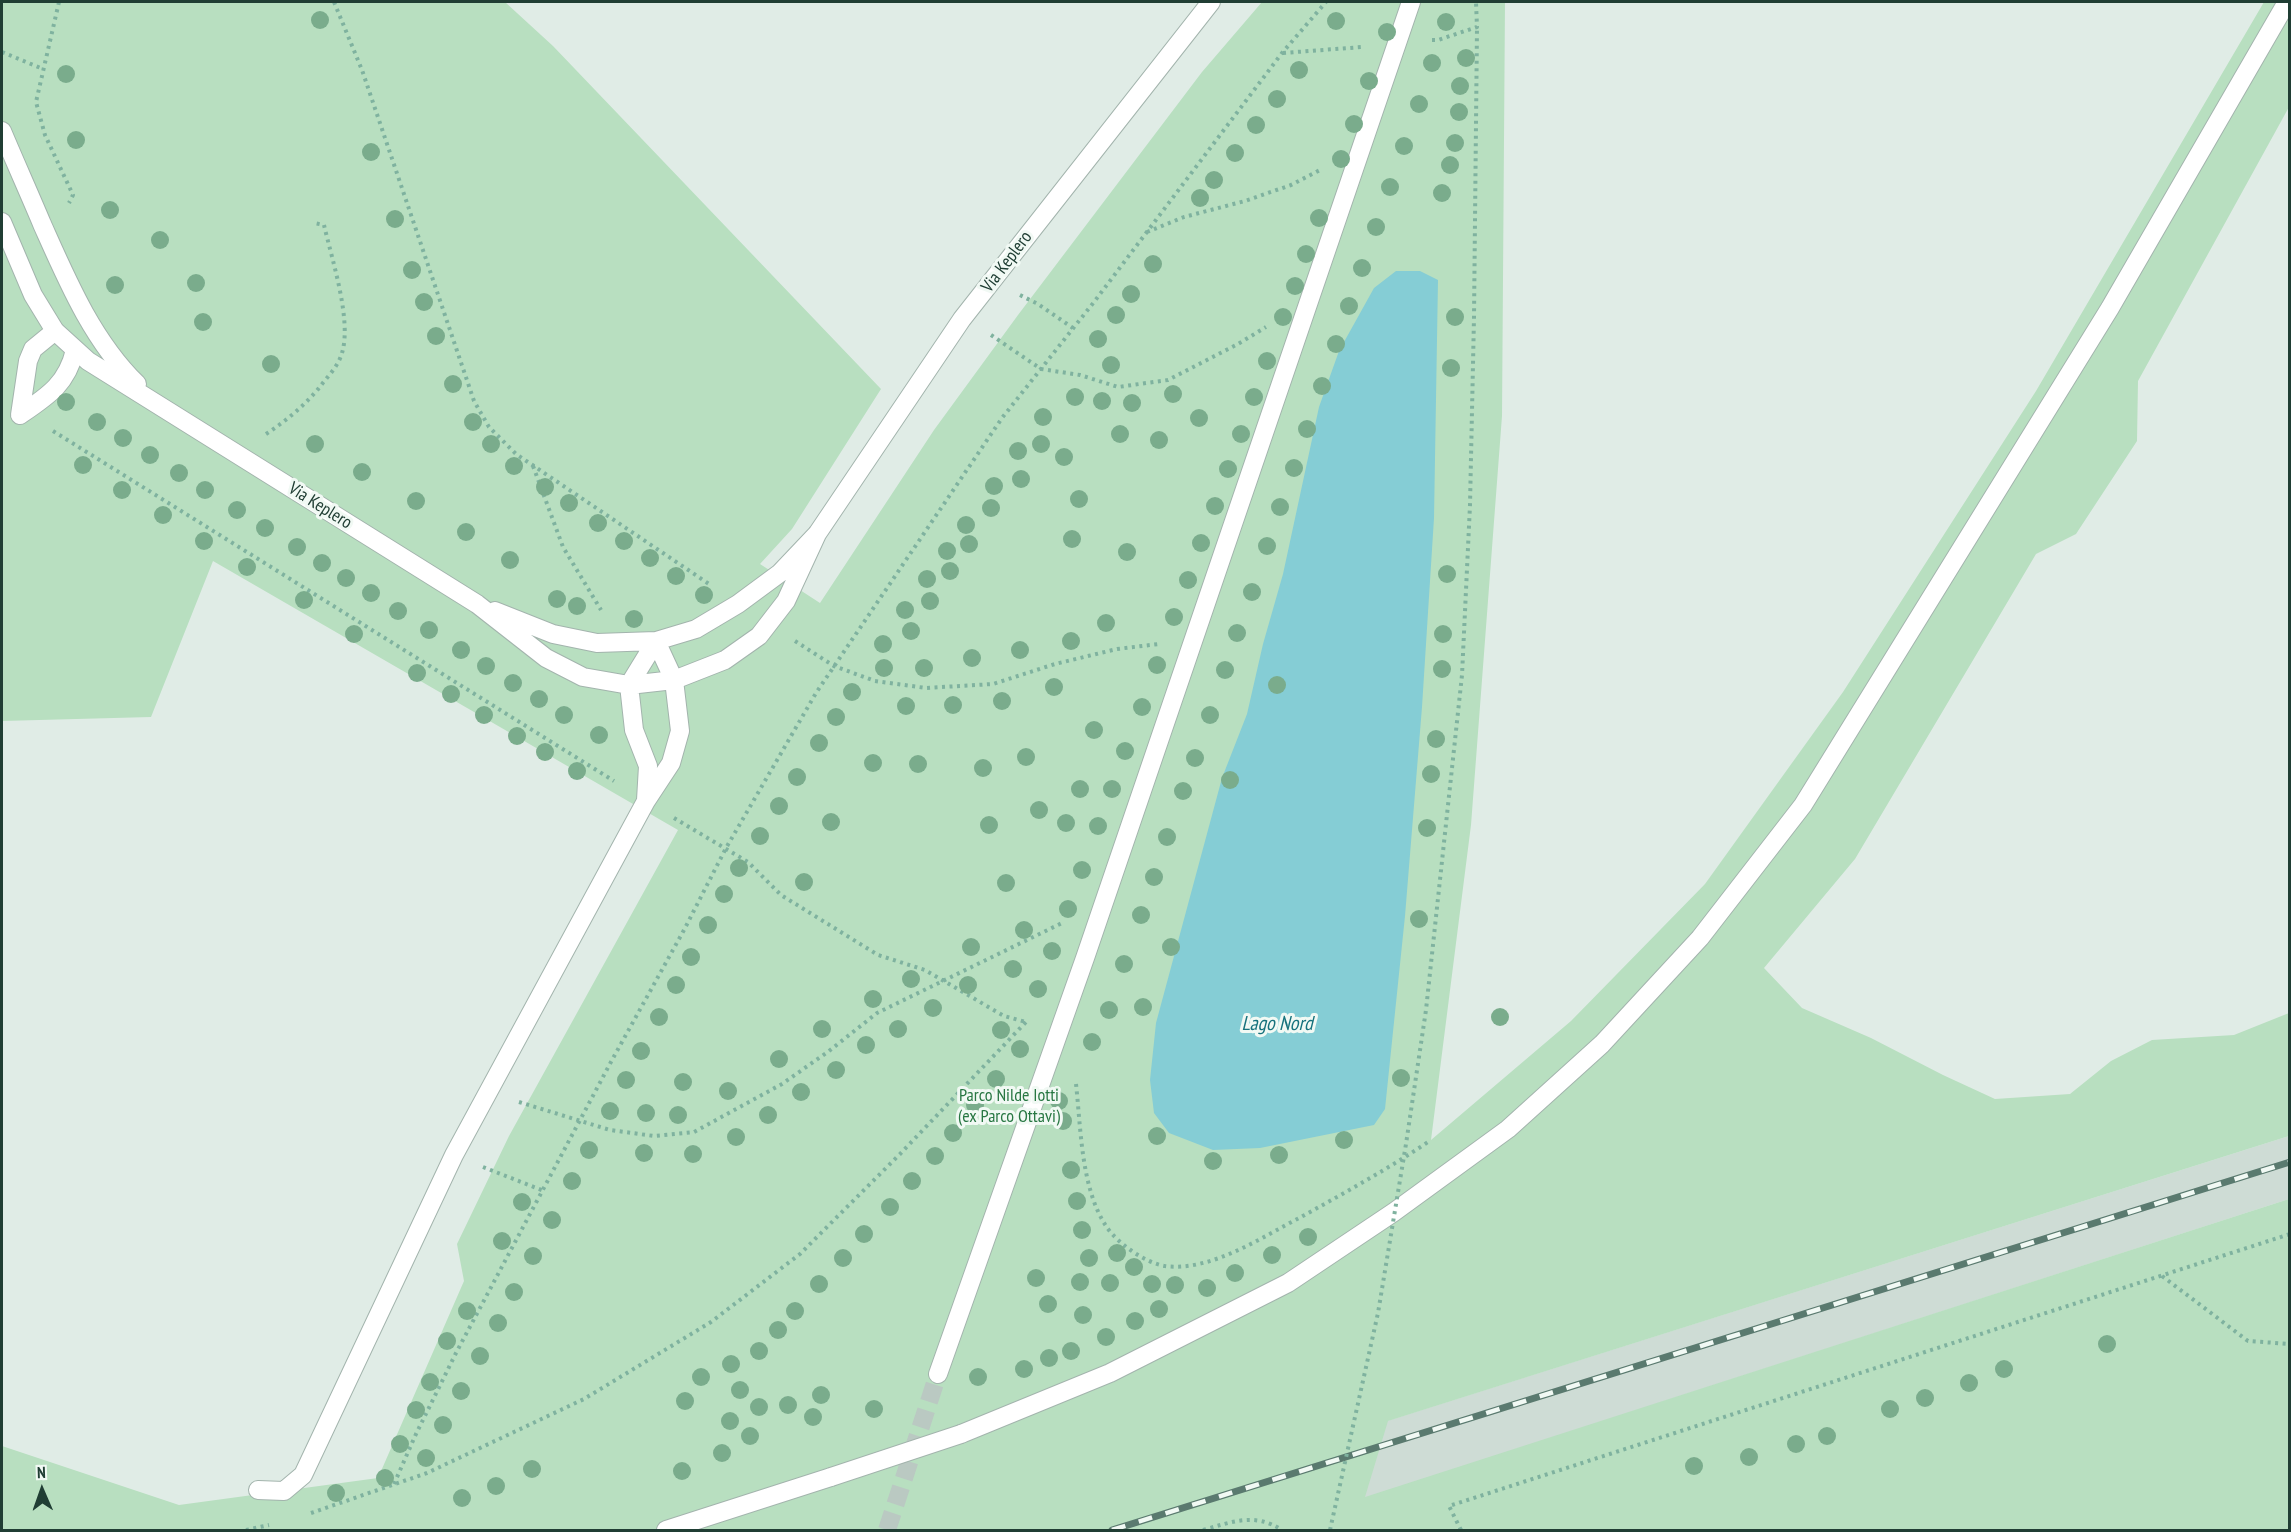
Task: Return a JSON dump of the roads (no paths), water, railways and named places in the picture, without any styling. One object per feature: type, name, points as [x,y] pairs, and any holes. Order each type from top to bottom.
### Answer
[{"type":"street","name":"Via Keplero","points":[[817,534],[962,319],[1211,2]]},
{"type":"street","points":[[938,1374],[1104,900],[1411,2]]},
{"type":"street","points":[[666,1530],[961,1434],[1110,1373],[1288,1282],[1394,1212],[1509,1129],[1602,1044],[1700,938],[1803,805],[2104,318],[2287,3]]},
{"type":"street","name":"Via Keplero","points":[[2,131],[69,285],[94,330],[125,372],[162,408]]},
{"type":"street","name":"Via Keplero","points":[[2,222],[33,296],[55,331],[88,362],[477,604]]},
{"type":"street","points":[[55,331],[33,349],[28,361],[20,415],[50,394],[62,381],[72,362],[75,350]]},
{"type":"street","points":[[477,604],[553,634],[597,643],[656,641],[696,629],[738,604],[780,573],[817,534]]},
{"type":"street","points":[[477,604],[546,658],[583,677],[629,685],[674,680],[725,660],[759,636],[786,601],[817,534]]},
{"type":"street","points":[[646,801],[648,766],[634,730],[629,685],[656,641]]},
{"type":"street","points":[[258,1490],[284,1491],[303,1475],[454,1155],[646,801],[671,764],[680,731],[674,680],[656,641]]},
{"type":"water","name":"Lago Nord","points":[[1396,271],[1420,271],[1438,280],[1434,518],[1422,707],[1405,916],[1385,1109],[1374,1125],[1260,1148],[1213,1150],[1169,1133],[1154,1113],[1150,1080],[1156,1023],[1222,778],[1247,714],[1263,644],[1283,574],[1319,407],[1339,351],[1374,288]]},
{"type":"tunnel","points":[[887,1530],[938,1374]]},
{"type":"railway","points":[[1112,1530],[2290,1162]]},
{"type":"park label","name":"Parco Nilde Iotti (ex Parco Ottavi)","points":[[1009,1106]]}]
